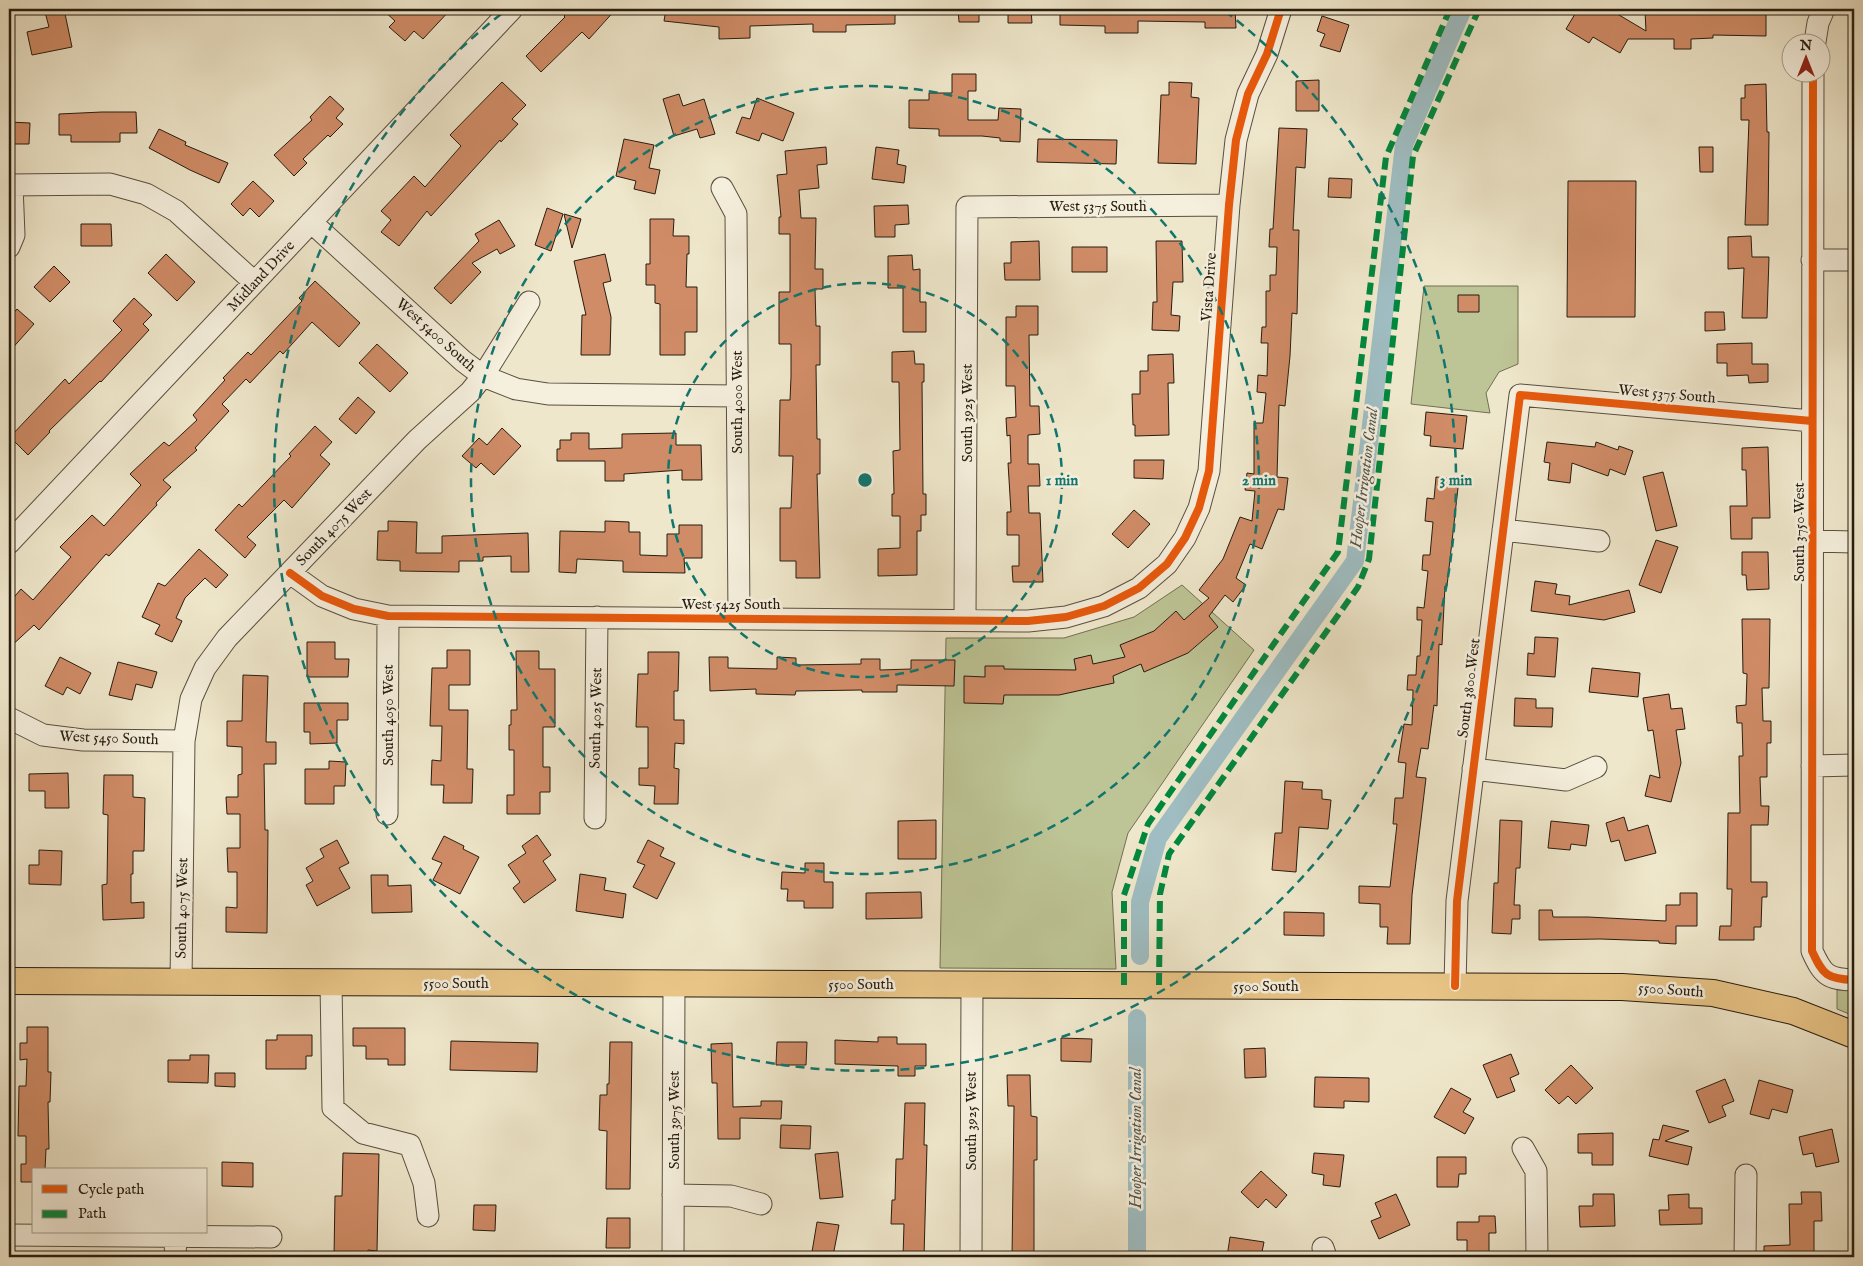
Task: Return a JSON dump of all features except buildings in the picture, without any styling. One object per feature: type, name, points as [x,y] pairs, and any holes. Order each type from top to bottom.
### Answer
[{"type":"main road","name":"5500 South","points":[[9,982],[1622,987],[1713,993],[1793,1012],[1854,1035]]},
{"type":"street","name":"Midland Drive","points":[[9,542],[512,9]]},
{"type":"street","name":"Vista Drive","points":[[1167,564],[1185,538],[1200,508],[1209,471],[1236,140],[1248,94],[1268,54],[1281,9]]},
{"type":"street","points":[[1817,32],[1824,9]]},
{"type":"street","name":"South 3750 West","points":[[1813,82],[1812,951],[1822,971],[1846,980]]},
{"type":"street","points":[[9,247],[14,235],[10,185],[110,184],[146,194],[176,212],[254,282]]},
{"type":"street","name":"South 4000 West","points":[[722,188],[736,214],[739,618]]},
{"type":"street","name":"West 5375 South","points":[[968,207],[1230,206]]},
{"type":"street","name":"South 3925 West","points":[[965,620],[968,207]]},
{"type":"street","name":"West 5400 South","points":[[312,222],[463,361],[483,376],[516,389],[548,394],[737,396]]},
{"type":"street","points":[[1812,260],[1854,260]]},
{"type":"street","name":"South 4075 West","points":[[181,982],[184,741],[191,699],[205,668],[227,638],[417,440],[464,398],[483,376],[528,302]]},
{"type":"street","name":"West 5375 South","points":[[1520,394],[1812,421]]},
{"type":"street","name":"South 3800 West","points":[[1455,986],[1457,901],[1520,394]]},
{"type":"street","points":[[1503,530],[1599,541]]},
{"type":"street","points":[[1812,541],[1854,542]]},
{"type":"street","name":"West 5425 South","points":[[290,573],[322,596],[354,609],[388,616],[1028,620],[1066,618],[1104,606],[1139,588],[1167,564]]},
{"type":"street","name":"South 4050 West","points":[[387,814],[388,616]]},
{"type":"street","name":"South 4025 West","points":[[595,818],[597,617]]},
{"type":"street","name":"West 5450 South","points":[[9,719],[43,735],[83,740],[184,741]]},
{"type":"street","points":[[1812,766],[1854,765]]},
{"type":"street","points":[[1473,769],[1566,780],[1596,767]]},
{"type":"street","points":[[331,982],[333,1108],[363,1134],[410,1145],[424,1183],[428,1216]]},
{"type":"street","name":"South 3975 West","points":[[673,1257],[674,984]]},
{"type":"street","name":"South 3925 West","points":[[971,1257],[972,985]]},
{"type":"street","points":[[1524,1148],[1536,1171],[1537,1257]]},
{"type":"street","points":[[1746,1174],[1746,1257]]},
{"type":"street","points":[[673,1195],[731,1196],[761,1204]]},
{"type":"street","points":[[9,1235],[176,1247],[271,1237]]},
{"type":"green space","points":[[1424,286],[1518,286],[1518,364],[1499,372],[1486,393],[1490,413],[1411,404]]},
{"type":"green space","points":[[1182,585],[1254,650],[1128,833],[1112,892],[1116,969],[940,968],[946,638],[1064,638],[1134,617]]},
{"type":"green space","points":[[1837,987],[1854,987],[1854,1016],[1837,1009]]},
{"type":"waterway","name":"Hooper Irrigation Canal","points":[[1140,956],[1140,902],[1158,838],[1355,561],[1404,145],[1463,9]]},
{"type":"waterway","name":"Hooper Irrigation Canal","points":[[1137,1018],[1137,1257]]},
{"type":"marked path","points":[[1124,985],[1124,895],[1148,824],[1338,552],[1386,157],[1450,9]]},
{"type":"marked path","points":[[1159,985],[1160,894],[1169,854],[1358,587],[1369,559],[1413,156],[1479,9]]},
{"type":"cycle path","points":[[290,573],[322,596],[354,609],[388,616],[1028,621],[1066,617],[1104,606],[1139,588],[1167,564],[1185,538],[1199,508],[1209,471],[1229,205],[1236,140],[1248,94],[1267,54],[1281,9]]},
{"type":"cycle path","points":[[1813,82],[1812,951],[1819,966],[1827,974],[1832,977],[1854,980]]},
{"type":"cycle path","points":[[1455,986],[1457,901],[1520,395],[1812,421]]}]
